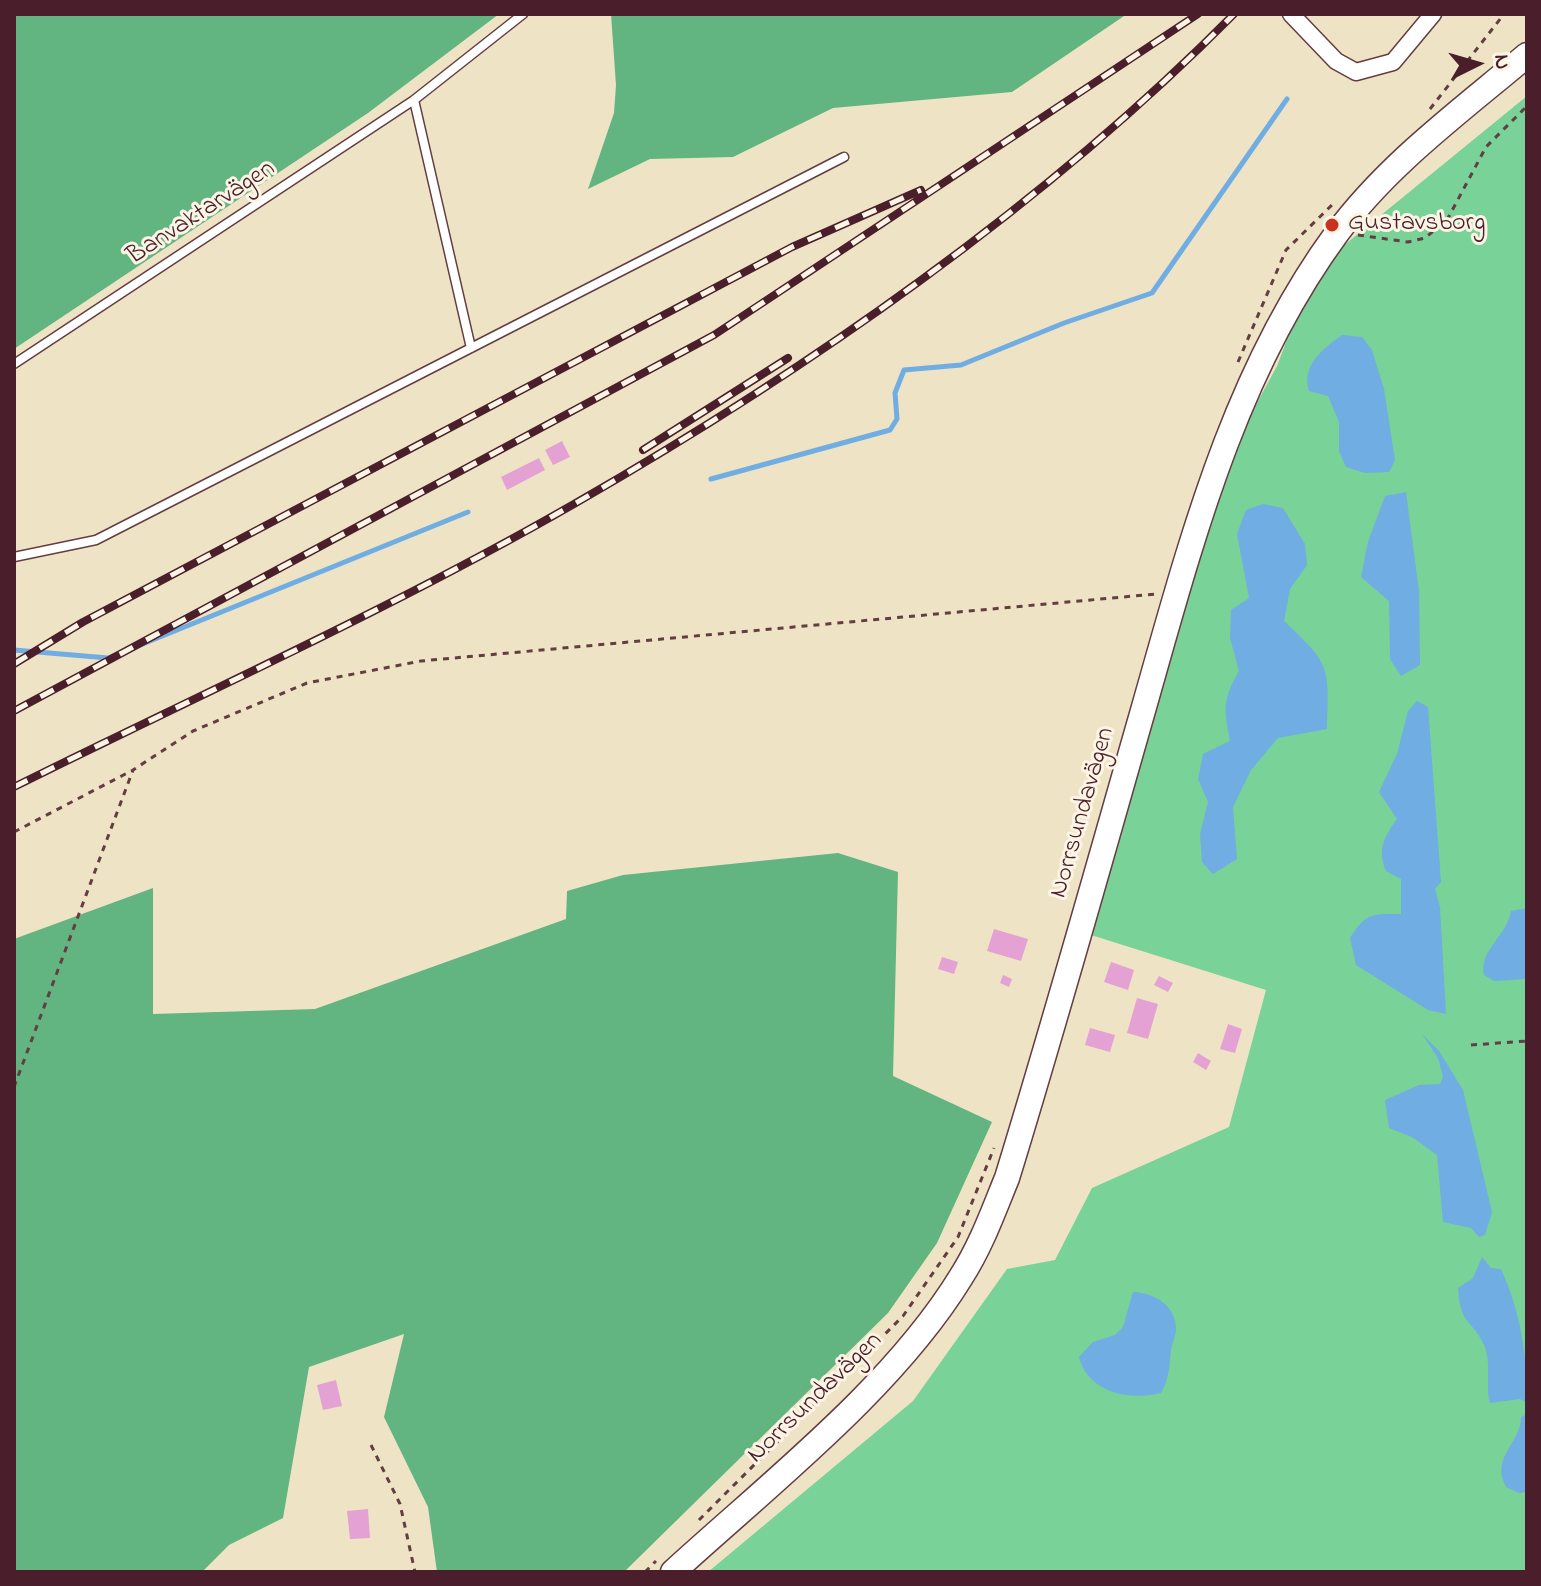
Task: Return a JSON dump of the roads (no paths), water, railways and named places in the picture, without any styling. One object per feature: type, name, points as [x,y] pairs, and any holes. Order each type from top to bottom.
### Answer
[{"type":"street","points":[[1291,14],[1315,42],[1346,68],[1368,72],[1393,62],[1433,14]]},
{"type":"street","name":"Norrsundavägen","points":[[670,1561],[881,1380],[925,1331],[962,1276],[1007,1178],[1033,1095],[1162,600],[1261,359],[1293,297],[1339,230],[1398,164],[1527,55]]},
{"type":"lane","name":"Banvaktarvägen","points":[[14,364],[414,100],[523,14]]},
{"type":"lane","points":[[414,100],[471,348]]},
{"type":"lane","points":[[14,557],[96,540],[844,157]]},
{"type":"water","points":[[1342,335],[1362,337],[1372,350],[1384,389],[1395,460],[1389,472],[1365,473],[1346,467],[1339,451],[1339,422],[1328,396],[1309,391],[1307,382],[1311,365]]},
{"type":"water","points":[[1406,492],[1419,591],[1420,665],[1401,676],[1390,659],[1389,601],[1361,577],[1368,542],[1385,496]]},
{"type":"water","points":[[1263,504],[1283,508],[1305,544],[1307,565],[1290,589],[1284,621],[1311,648],[1324,668],[1328,692],[1327,729],[1278,738],[1251,770],[1233,807],[1237,859],[1213,874],[1202,862],[1200,834],[1208,802],[1198,779],[1203,754],[1230,741],[1226,705],[1239,671],[1230,638],[1231,610],[1249,598],[1237,534],[1246,510]]},
{"type":"water","points":[[1417,701],[1428,707],[1441,882],[1435,889],[1440,907],[1446,1014],[1428,1010],[1356,965],[1350,938],[1361,923],[1371,916],[1401,914],[1401,879],[1386,871],[1382,856],[1385,838],[1397,819],[1379,792],[1397,754],[1408,711]]},
{"type":"water","points":[[1527,908],[1527,979],[1494,981],[1484,975],[1485,958],[1504,929],[1511,911]]},
{"type":"water","points":[[1422,1034],[1439,1051],[1463,1090],[1492,1212],[1485,1235],[1479,1237],[1471,1228],[1443,1222],[1437,1155],[1412,1137],[1389,1128],[1385,1100],[1419,1085],[1440,1084],[1443,1077],[1438,1058]]},
{"type":"water","points":[[1482,1257],[1491,1268],[1501,1269],[1514,1302],[1524,1351],[1527,1403],[1520,1399],[1490,1403],[1484,1345],[1461,1309],[1458,1288],[1473,1278]]},
{"type":"water","points":[[1133,1292],[1157,1298],[1173,1314],[1176,1331],[1169,1372],[1161,1393],[1136,1396],[1112,1392],[1091,1379],[1079,1357],[1093,1342],[1115,1335],[1123,1327]]},
{"type":"water","points":[[1527,1414],[1527,1492],[1519,1493],[1506,1487],[1502,1467],[1521,1417]]},
{"type":"waterway","points":[[711,479],[890,430],[897,419],[895,393],[904,370],[961,365],[1064,323],[1152,293],[1287,99]]},
{"type":"waterway","points":[[14,650],[108,658],[468,512]]},
{"type":"railway","points":[[14,711],[714,335],[1198,14]]},
{"type":"railway","points":[[14,787],[296,650],[506,542],[661,453],[748,398],[835,341],[1003,218],[1084,152],[1234,14]]},
{"type":"railway","points":[[14,664],[83,622],[792,247],[921,190]]},
{"type":"railway","points":[[643,450],[788,358]]},
{"type":"place","name":"Gustavsborg","points":[[1332,225]]}]
